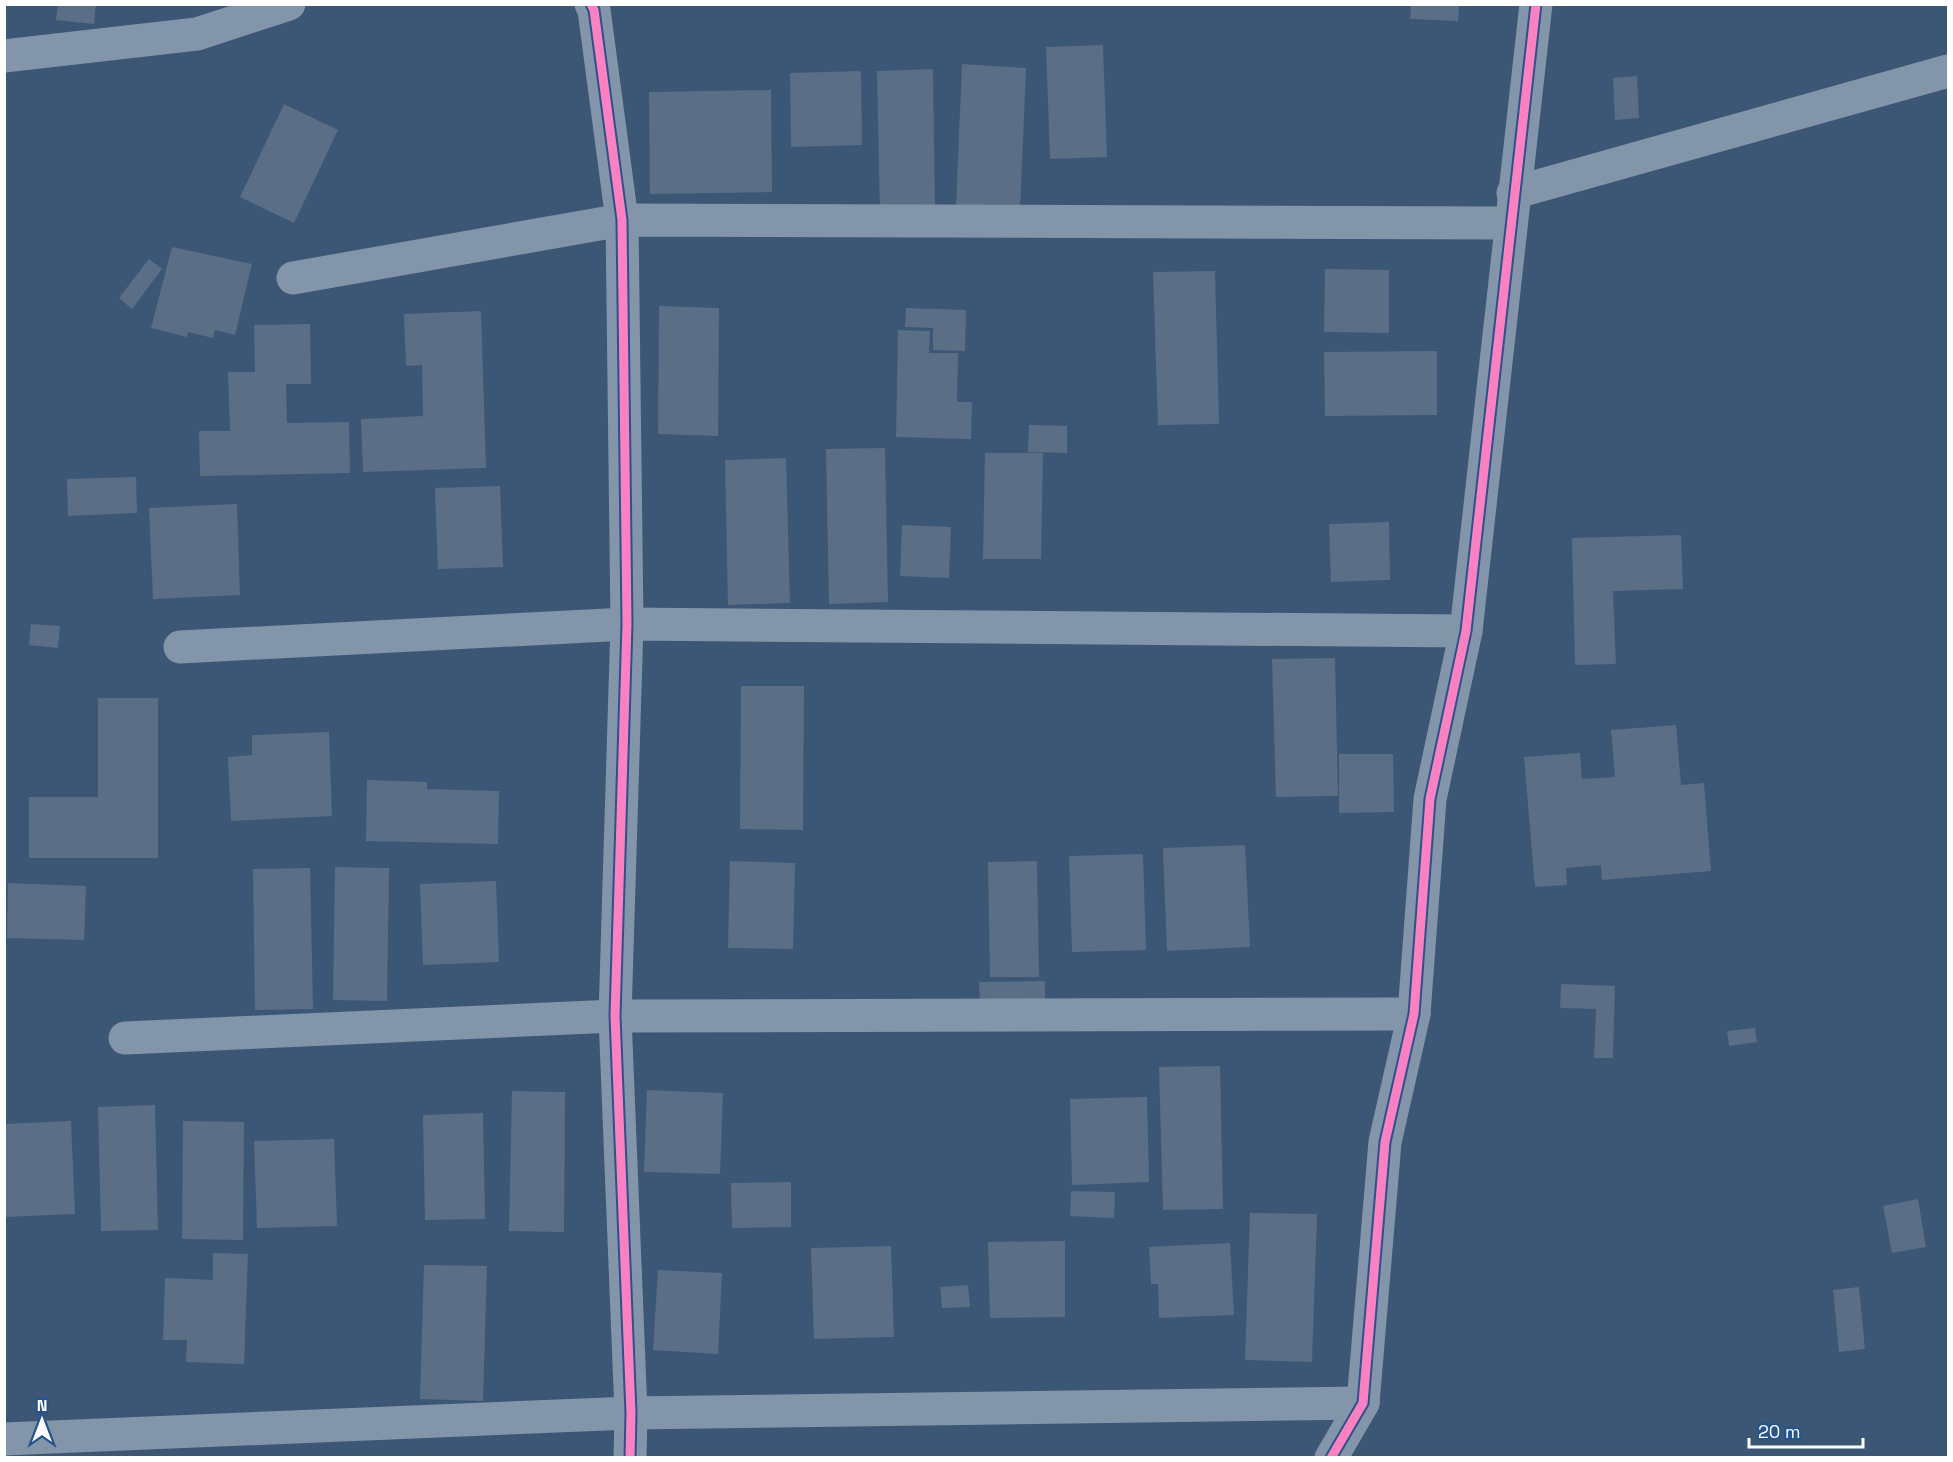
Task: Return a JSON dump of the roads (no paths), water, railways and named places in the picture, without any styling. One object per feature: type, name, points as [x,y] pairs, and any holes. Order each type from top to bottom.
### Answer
[{"type":"street","points":[[4,57],[197,34],[289,4]]},
{"type":"street","points":[[591,4],[594,10],[622,220],[627,624],[615,1016],[631,1413],[630,1458]]},
{"type":"street","points":[[1331,1458],[1363,1403],[1385,1142],[1414,1014],[1430,799],[1466,631],[1511,208],[1536,4]]},
{"type":"street","points":[[293,278],[622,220],[1511,208],[1948,71]]},
{"type":"street","points":[[180,647],[627,624],[1466,631]]},
{"type":"street","points":[[125,1038],[615,1016],[1414,1014]]},
{"type":"street","points":[[4,1439],[631,1413],[1363,1403]]}]
